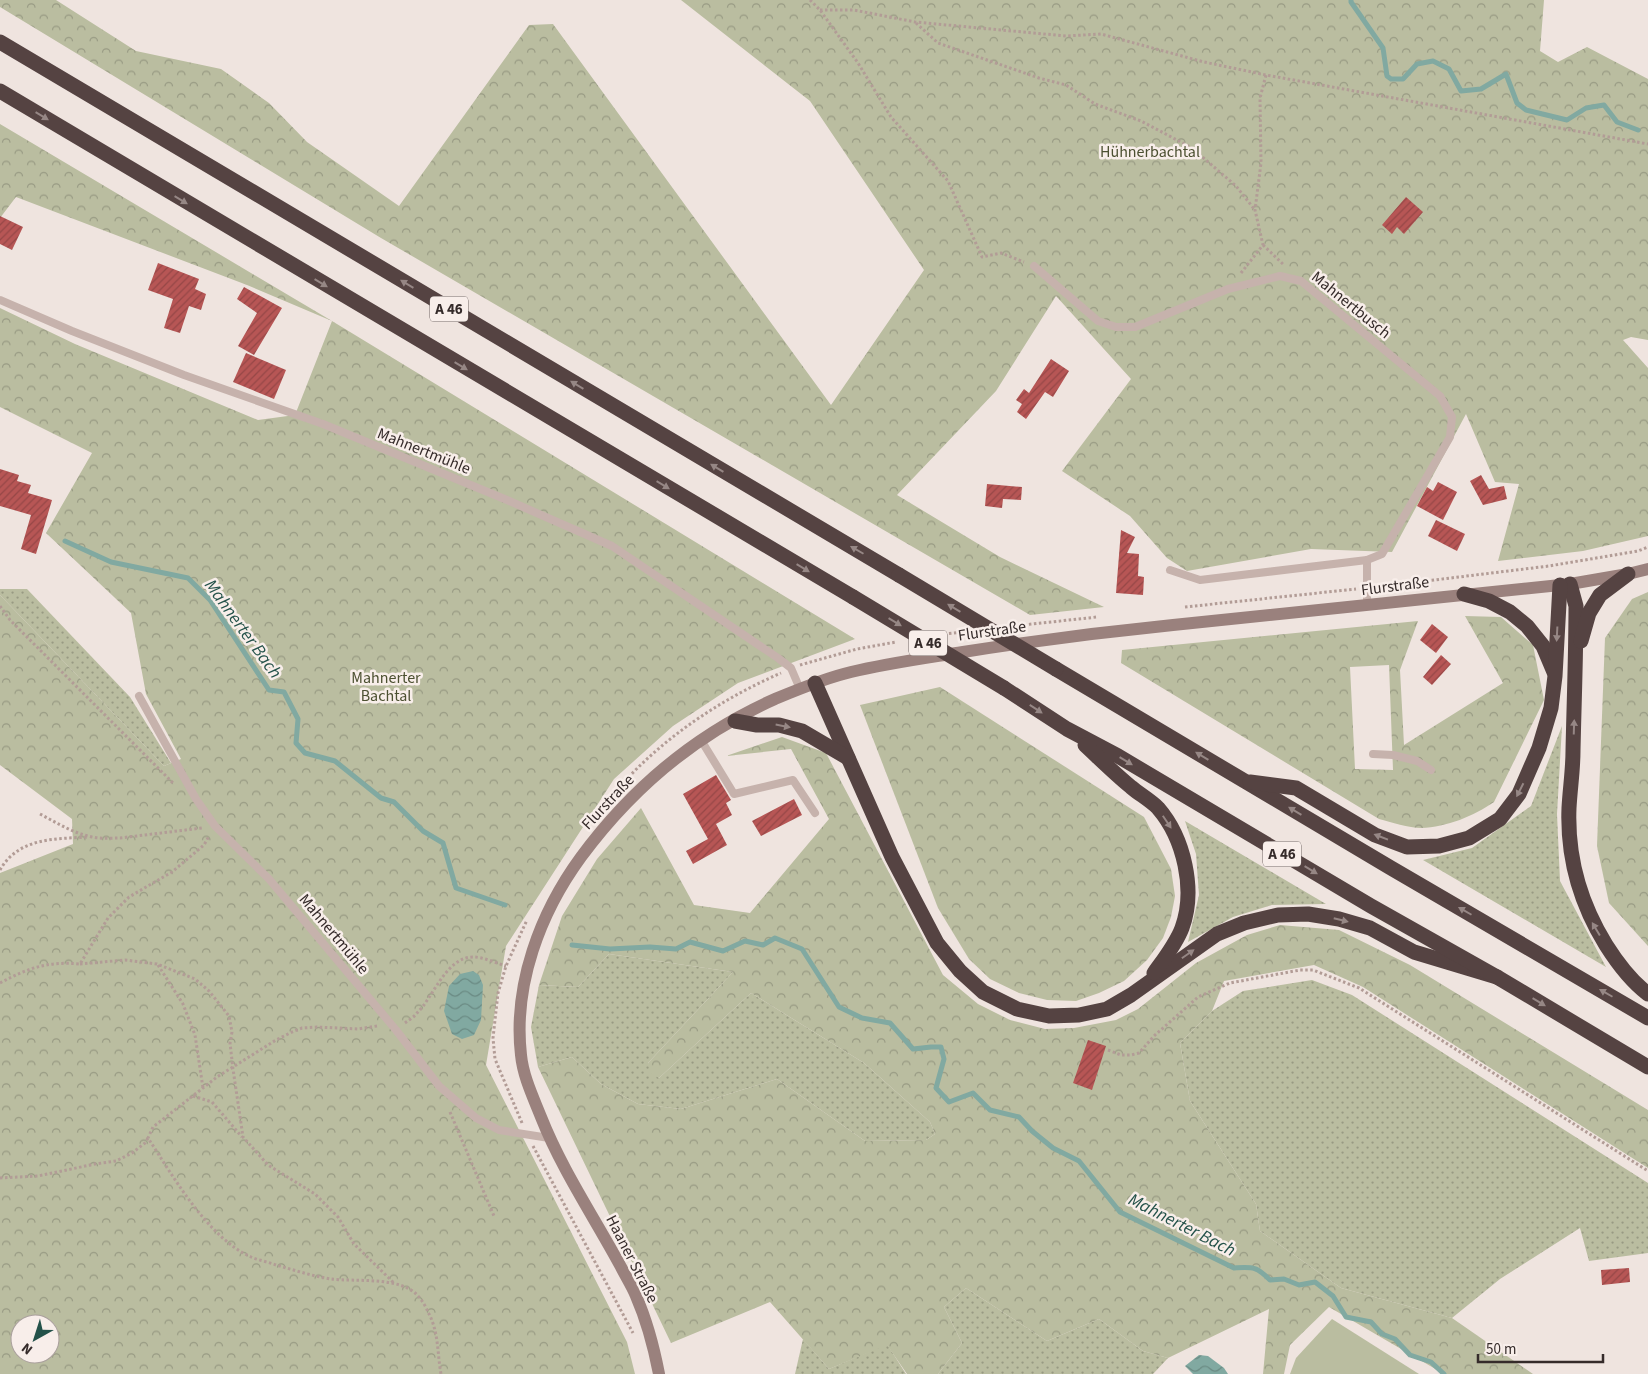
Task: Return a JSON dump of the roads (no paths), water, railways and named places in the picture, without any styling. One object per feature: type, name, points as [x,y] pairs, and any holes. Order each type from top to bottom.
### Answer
[{"type":"highway","name":"A 46","points":[[0,42],[1244,781],[1648,1018]]},
{"type":"highway","name":"A 46","points":[[0,92],[853,597],[1068,729],[1118,756],[1648,1067]]},
{"type":"highway","points":[[1576,661],[1588,613],[1600,595],[1628,574]]},
{"type":"highway","points":[[1565,585],[1576,606],[1576,661],[1569,808],[1570,849],[1577,885],[1592,923],[1612,955],[1635,984],[1648,994]]},
{"type":"highway","points":[[1244,781],[1296,788],[1375,835],[1407,847],[1439,846],[1469,838],[1500,819],[1519,794],[1542,740],[1551,708],[1556,676],[1565,585]]},
{"type":"highway","points":[[1464,594],[1489,601],[1510,612],[1527,626],[1544,646],[1556,676]]},
{"type":"highway","points":[[808,686],[848,758],[892,857],[937,943],[960,971],[983,992],[1017,1009],[1049,1016],[1079,1015],[1106,1009],[1131,995],[1217,934],[1244,923],[1278,914],[1308,914],[1339,919],[1370,928],[1414,952],[1497,977]]},
{"type":"highway","points":[[735,721],[757,725],[779,725],[802,731],[848,758]]},
{"type":"highway","points":[[1068,729],[1129,786],[1157,808],[1174,834],[1186,868],[1188,901],[1182,928],[1148,982]]},
{"type":"main road","name":"Flurstraße","points":[[562,1164],[527,1082],[521,1056],[520,1022],[523,991],[530,958],[550,906],[568,875],[594,839],[667,764],[701,740],[771,701],[847,673],[890,664],[1091,633],[1565,585],[1648,569]]},
{"type":"main road","name":"Haaner Straße","points":[[562,1164],[636,1295],[654,1349],[659,1374]]},
{"type":"lane","name":"Mahnertbusch","points":[[1034,266],[1098,321],[1116,328],[1135,327],[1228,289],[1280,276],[1301,281],[1440,396],[1452,417],[1450,436],[1382,554],[1367,560],[1200,580],[1170,570]]},
{"type":"lane","name":"Mahnertmühle","points":[[0,300],[72,332],[184,375],[323,424],[507,500],[612,546],[778,658],[791,668],[808,686]]},
{"type":"lane","points":[[1367,560],[1367,606]]},
{"type":"lane","name":"Mahnertmühle","points":[[140,696],[196,799],[215,826],[269,878],[396,1030],[439,1086],[476,1118],[499,1130],[550,1138]]},
{"type":"lane","points":[[701,740],[734,794],[793,780],[815,814]]},
{"type":"lane","points":[[1373,754],[1393,755],[1417,761],[1431,770]]},
{"type":"water","points":[[473,971],[479,975],[483,985],[481,1020],[474,1035],[462,1039],[452,1034],[444,1011],[449,986],[460,974]]},
{"type":"water","points":[[1199,1355],[1208,1356],[1224,1368],[1228,1374],[1193,1374],[1185,1366]]},
{"type":"waterway","points":[[1351,0],[1383,48],[1387,76],[1391,79],[1403,79],[1417,64],[1433,61],[1449,69],[1461,91],[1481,89],[1506,74],[1517,103],[1526,110],[1567,120],[1586,108],[1604,105],[1617,122],[1638,130]]},
{"type":"waterway","name":"Mahnerter Bach","points":[[65,541],[111,562],[188,578],[210,600],[269,690],[284,692],[298,719],[296,743],[305,753],[335,761],[381,798],[394,802],[423,831],[443,843],[456,888],[505,905]]},
{"type":"waterway","name":"Mahnerter Bach","points":[[572,945],[610,949],[650,947],[676,949],[690,942],[723,951],[745,941],[763,945],[775,938],[802,949],[839,1007],[862,1018],[890,1023],[913,1049],[941,1047],[944,1059],[936,1088],[949,1102],[973,1093],[990,1110],[1019,1117],[1032,1131],[1053,1148],[1079,1161],[1120,1212],[1234,1268],[1254,1268],[1270,1280],[1284,1279],[1299,1285],[1315,1282],[1333,1296],[1346,1317],[1371,1322],[1382,1334],[1395,1339],[1410,1355],[1431,1362],[1444,1374]]},
{"type":"park label","name":"Hühnerbachtal","points":[[1150,152]]},
{"type":"park label","name":"Mahnerter Bachtal","points":[[386,687]]}]
